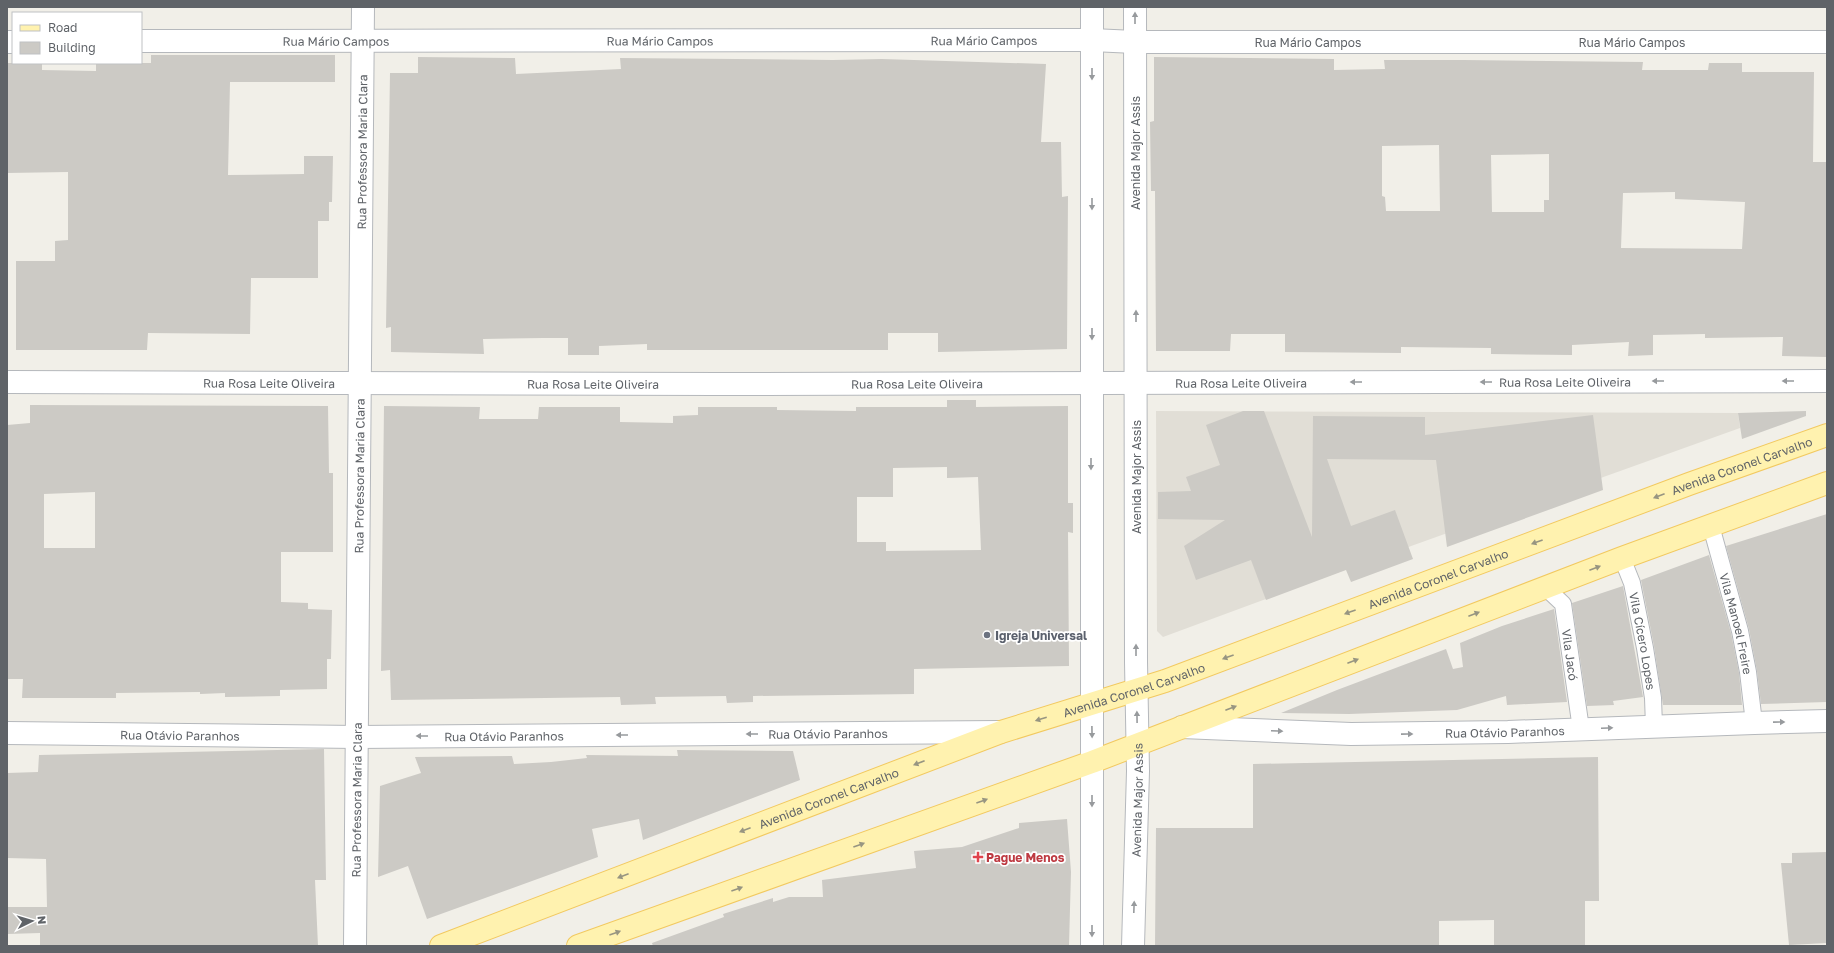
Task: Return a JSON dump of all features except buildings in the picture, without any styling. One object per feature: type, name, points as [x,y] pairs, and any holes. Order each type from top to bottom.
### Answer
[{"type":"main road","name":"Avenida Coronel Carvalho","points":[[441,946],[1001,732],[1165,681],[1688,484],[1827,435]]},
{"type":"main road","points":[[578,946],[1092,762],[1545,587],[1827,483]]},
{"type":"street","name":"Rua Professora Maria Clara","points":[[355,946],[363,7]]},
{"type":"street","points":[[1092,7],[1092,946]]},
{"type":"street","name":"Avenida Major Assis","points":[[1133,946],[1138,744],[1136,690],[1135,7]]},
{"type":"street","name":"Rua Mário Campos","points":[[142,41],[1092,40],[1135,42],[1827,42]]},
{"type":"street","name":"Rua Rosa Leite Oliveira","points":[[7,382],[1136,383],[1827,381]]},
{"type":"street","name":"Rua Otávio Paranhos","points":[[1182,727],[1351,734],[1508,732],[1827,721]]},
{"type":"street","name":"Rua Otávio Paranhos","points":[[7,733],[357,737],[1001,732]]},
{"type":"lane","name":"Vila Manoel Freire","points":[[1711,526],[1740,631],[1748,672],[1754,723]]},
{"type":"lane","name":"Vila Cícero Lopes","points":[[1622,558],[1632,583],[1645,648],[1653,698],[1654,726]]},
{"type":"lane","name":"Vila Jacó","points":[[1545,587],[1563,604],[1581,729]]},
{"type":"shaded area","points":[[1156,411],[1738,413],[1740,428],[1361,564],[1163,637],[1157,631]]},
{"type":"place","name":"Igreja Universal","points":[[987,635]]},
{"type":"place","name":"Pague Menos","points":[[978,857]]}]
